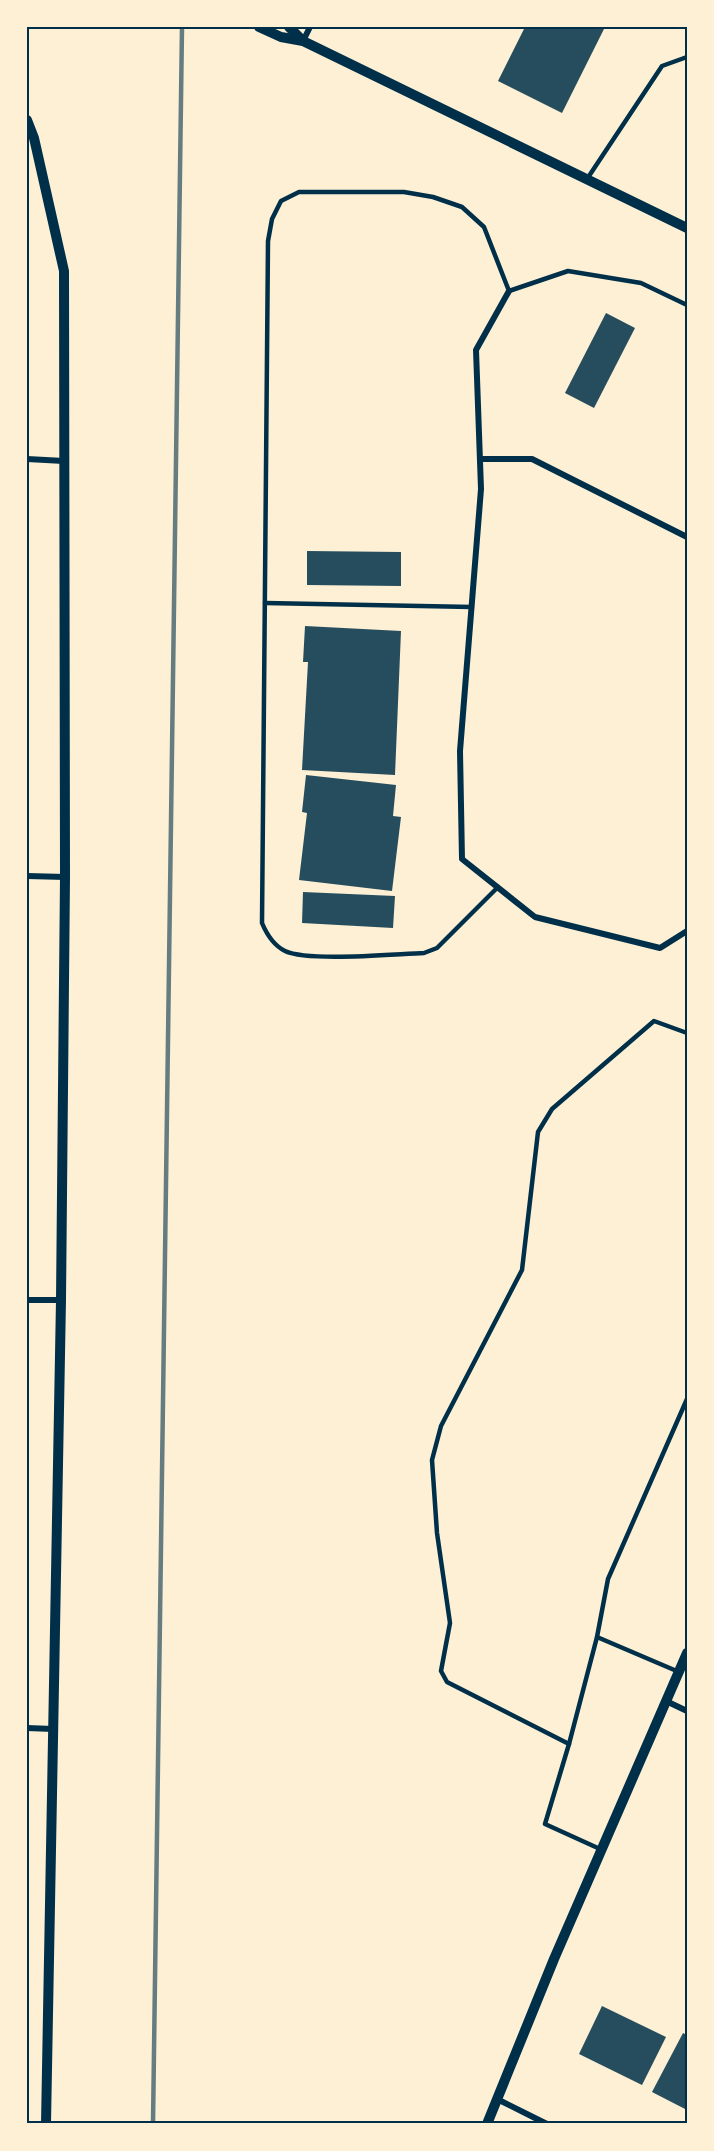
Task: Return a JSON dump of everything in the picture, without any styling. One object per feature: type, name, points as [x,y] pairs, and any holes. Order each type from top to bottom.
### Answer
[{"type":"street","points":[[259,27],[281,37],[303,41],[686,227]]},
{"type":"street","points":[[289,27],[303,41]]},
{"type":"street","points":[[303,41],[310,27]]},
{"type":"street","points":[[27,120],[34,138],[64,271],[65,877],[61,1300],[46,2124]]},
{"type":"street","points":[[508,291],[476,350],[482,489],[460,751],[462,859],[535,917],[660,948],[687,931]]},
{"type":"street","points":[[27,459],[64,461]]},
{"type":"street","points":[[480,459],[532,459],[687,537]]},
{"type":"street","points":[[27,876],[65,877]]},
{"type":"street","points":[[27,1300],[61,1300]]},
{"type":"street","points":[[487,2124],[554,1959],[687,1653]]},
{"type":"street","points":[[666,1701],[687,1711]]},
{"type":"street","points":[[27,1728],[53,1729]]},
{"type":"street","points":[[497,2099],[547,2124]]},
{"type":"lane","points":[[587,179],[662,66],[687,57]]},
{"type":"lane","points":[[498,887],[437,948],[423,953],[307,957],[285,951],[269,939],[262,923],[268,241],[272,219],[281,201],[299,192],[404,192],[433,197],[462,207],[484,227],[508,291],[568,271],[641,283],[687,305]]},
{"type":"lane","points":[[265,603],[472,607]]},
{"type":"lane","points":[[569,1744],[447,1682],[441,1671],[450,1623],[437,1533],[432,1460],[441,1426],[522,1270],[538,1132],[552,1109],[654,1021],[687,1033]]},
{"type":"lane","points":[[601,1850],[545,1824],[597,1637],[608,1579],[687,1399]]},
{"type":"lane","points":[[597,1637],[679,1672]]},
{"type":"building","points":[[525,27],[605,27],[562,113],[498,81]]},
{"type":"building","points":[[606,313],[635,328],[594,408],[565,393]]},
{"type":"building","points":[[307,551],[401,552],[401,586],[307,585]]},
{"type":"building","points":[[305,626],[401,631],[395,775],[302,770],[308,662],[303,662]]},
{"type":"building","points":[[306,775],[396,785],[393,816],[401,817],[392,891],[299,880],[307,813],[302,812]]},
{"type":"building","points":[[303,892],[395,896],[393,928],[302,923]]},
{"type":"building","points":[[602,2006],[666,2037],[642,2085],[579,2054]]},
{"type":"building","points":[[683,2033],[687,2035],[687,2110],[652,2092]]},
{"type":"railway","points":[[153,2124],[182,27]]}]
